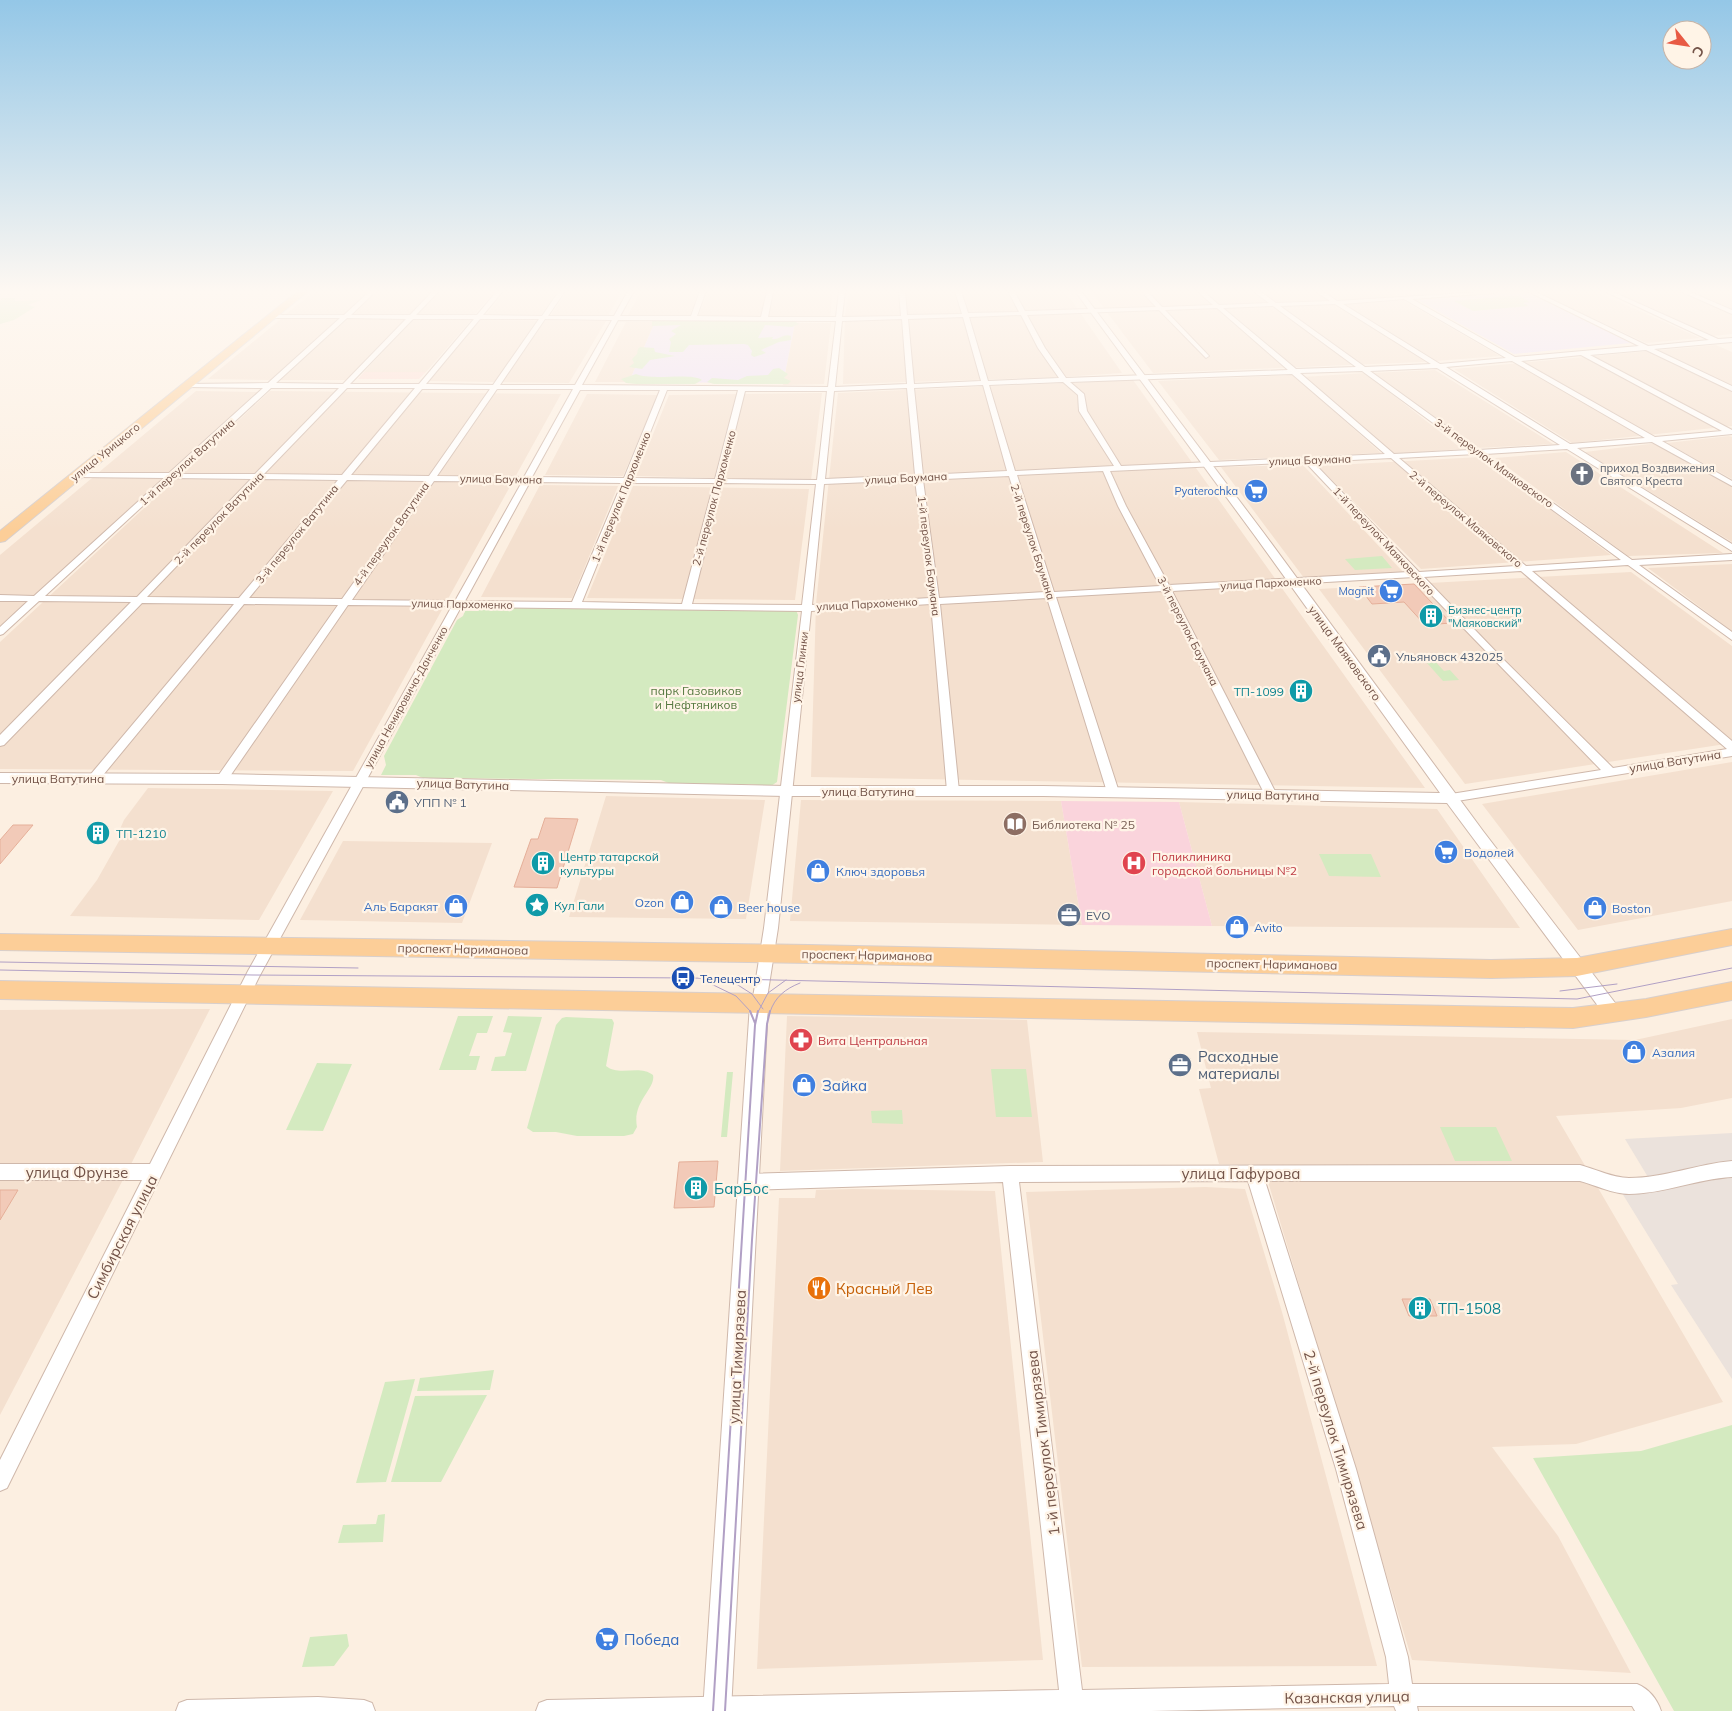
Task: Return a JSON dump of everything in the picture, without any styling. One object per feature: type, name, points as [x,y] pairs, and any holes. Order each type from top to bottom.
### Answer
[{"type":"main road","name":"улица Урицкого","points":[[0,538],[205,371]]},
{"type":"main road","name":"проспект Нариманова","points":[[0,942],[768,954],[1492,969],[1577,967],[1732,937]]},
{"type":"main road","points":[[0,990],[1573,1018],[1731,993]]},
{"type":"street","name":"1-й переулок Ватутина","points":[[0,632],[286,371]]},
{"type":"street","name":"2-й переулок Ватутина","points":[[0,742],[360,371]]},
{"type":"street","name":"3-й переулок Ватутина","points":[[95,777],[433,371]]},
{"type":"street","name":"4-й переулок Ватутина","points":[[222,778],[506,371]]},
{"type":"street","name":"улица Немировича-Данченко","points":[[243,994],[587,371]]},
{"type":"street","name":"улица Глинки","points":[[759,1004],[768,954],[833,371]]},
{"type":"street","name":"1-й переулок Баумана","points":[[909,371],[919,477],[935,601],[953,791]]},
{"type":"street","name":"2-й переулок Баумана","points":[[982,371],[1012,473],[1113,792]]},
{"type":"street","points":[[1058,371],[1064,380],[1080,394],[1083,411],[1118,467]]},
{"type":"street","name":"улица Маяковского","points":[[1137,371],[1577,967],[1613,1013]]},
{"type":"street","points":[[188,385],[831,390],[1322,371]]},
{"type":"street","name":"3-й переулок Маяковского","points":[[1367,371],[1732,637]]},
{"type":"street","points":[[1446,371],[1732,548]]},
{"type":"street","points":[[1536,371],[1732,484]]},
{"type":"street","points":[[1615,371],[1731,432]]},
{"type":"street","points":[[1693,371],[1732,389]]},
{"type":"street","name":"2-й переулок Маяковского","points":[[1295,372],[1732,747]]},
{"type":"street","name":"1-й переулок Пархоменко","points":[[576,605],[664,388]]},
{"type":"street","name":"2-й переулок Пархоменко","points":[[686,607],[742,389]]},
{"type":"street","name":"улица Баумана","points":[[78,475],[820,482],[1479,452],[1567,447],[1731,432]]},
{"type":"street","name":"1-й переулок Маяковского","points":[[1307,460],[1415,574],[1609,771]]},
{"type":"street","name":"3-й переулок Баумана","points":[[1105,468],[1122,506],[1166,588],[1271,795]]},
{"type":"street","name":"улица Пархоменко","points":[[0,598],[807,608],[1732,557]]},
{"type":"street","name":"улица Ватутина","points":[[0,778],[222,778],[785,792],[1113,792],[1452,798],[1732,752]]},
{"type":"street","name":"Симбирская улица","points":[[0,1481],[243,994]]},
{"type":"street","name":"улица Тимирязева","points":[[718,1709],[747,1182],[759,1004]]},
{"type":"street","name":"улица Гафурова","points":[[747,1182],[1010,1174],[1254,1172],[1580,1173],[1627,1186],[1656,1183],[1707,1171],[1732,1169]]},
{"type":"street","name":"улица Фрунзе","points":[[0,1172],[154,1172]]},
{"type":"street","name":"2-й переулок Тимирязева","points":[[1254,1172],[1346,1469],[1397,1657],[1405,1703]]},
{"type":"street","name":"1-й переулок Тимирязева","points":[[1010,1174],[1073,1707]]},
{"type":"street","name":"Казанская улица","points":[[546,1711],[1405,1703],[1643,1703]]},
{"type":"street","points":[[187,1711],[318,1708],[364,1711]]},
{"type":"shaded area","points":[[218,371],[282,371],[272,380],[208,379]]},
{"type":"shaded area","points":[[289,371],[356,371],[347,380],[279,380]]},
{"type":"shaded area","points":[[365,371],[427,371],[426,372],[364,372]]},
{"type":"shaded area","points":[[437,371],[576,371],[569,383],[429,381]]},
{"type":"shaded area","points":[[601,371],[634,371],[629,382],[595,382]]},
{"type":"shaded area","points":[[634,371],[785,371],[783,383],[629,382]]},
{"type":"shaded area","points":[[786,371],[826,371],[824,384],[783,385]]},
{"type":"shaded area","points":[[843,371],[1121,371],[1122,373],[1061,377],[843,384]]},
{"type":"shaded area","points":[[1151,371],[1206,371],[1153,373]]},
{"type":"shaded area","points":[[1436,371],[1553,444],[1476,448],[1371,373]]},
{"type":"shaded area","points":[[1457,371],[1732,371],[1732,426],[1572,443]]},
{"type":"shaded area","points":[[364,372],[426,372],[419,379],[358,379]]},
{"type":"shaded area","points":[[1365,373],[1462,449],[1392,454],[1303,377]]},
{"type":"shaded area","points":[[1293,375],[1381,453],[1219,460],[1158,381]]},
{"type":"shaded area","points":[[1133,380],[1425,788],[811,777],[816,604],[838,393]]},
{"type":"shaded area","points":[[196,391],[259,392],[0,627],[0,555]]},
{"type":"shaded area","points":[[270,391],[561,394],[353,771],[0,769],[0,642]]},
{"type":"shaded area","points":[[822,393],[811,480],[636,476],[669,395]]},
{"type":"shaded area","points":[[587,394],[658,395],[623,476],[545,475]]},
{"type":"shaded area","points":[[1732,437],[1732,479],[1667,443]]},
{"type":"shaded area","points":[[1658,443],[1732,486],[1732,542],[1585,452]]},
{"type":"shaded area","points":[[1566,452],[1723,553],[1628,556],[1495,458]]},
{"type":"shaded area","points":[[1480,457],[1611,555],[1421,569],[1318,466]]},
{"type":"shaded area","points":[[1303,465],[1403,572],[1304,578],[1221,467]]},
{"type":"shaded area","points":[[540,485],[618,486],[572,598],[481,597]]},
{"type":"shaded area","points":[[633,486],[809,489],[795,600],[587,598]]},
{"type":"shaded area","points":[[1732,564],[1732,631],[1648,568]]},
{"type":"shaded area","points":[[1631,572],[1732,646],[1732,743],[1465,784],[1319,589]]},
{"type":"shaded area","points":[[1732,762],[1732,901],[1578,930],[1482,804]]},
{"type":"shaded area","points":[[148,788],[333,791],[259,920],[70,916],[97,880],[123,834],[120,829],[124,820]]},
{"type":"shaded area","points":[[606,796],[765,800],[746,919],[569,917]]},
{"type":"shaded area","points":[[801,800],[1061,801],[1082,925],[790,921]]},
{"type":"shaded area","name":"Поликлиника городской больницы №2","points":[[1061,801],[1179,802],[1212,926],[1082,925]]},
{"type":"shaded area","points":[[1179,802],[1437,809],[1520,928],[1212,926]]},
{"type":"shaded area","points":[[343,841],[492,843],[462,923],[300,920]]},
{"type":"shaded area","points":[[210,1009],[127,1172],[0,1415],[0,1010]]},
{"type":"shaded area","points":[[787,1016],[1027,1020],[1043,1162],[780,1171]]},
{"type":"shaded area","points":[[1732,1019],[1732,1098],[1681,1108],[1556,1116],[1723,1402],[1576,1444],[1492,1447],[1558,1536],[1631,1673],[1412,1660],[1263,1165],[1219,1164],[1199,1089],[1211,1088],[1197,1032],[1635,1040]]},
{"type":"shaded area","points":[[1732,1133],[1732,1379],[1671,1285],[1678,1284],[1622,1193],[1657,1192],[1625,1139]]},
{"type":"shaded area","points":[[1205,1187],[1245,1189],[1282,1312],[1377,1666],[1082,1667],[1026,1192]]},
{"type":"shaded area","points":[[816,1190],[995,1191],[1043,1660],[757,1669],[779,1198],[815,1198]]},
{"type":"green space","points":[[771,371],[783,371],[788,374],[784,378],[791,381],[788,384],[714,384],[707,382],[712,378],[738,380],[747,376],[768,375]]},
{"type":"green space","points":[[636,374],[652,377],[689,377],[702,380],[695,384],[636,384],[626,383],[621,379]]},
{"type":"green space","points":[[1382,556],[1392,568],[1355,570],[1345,559]]},
{"type":"green space","name":"парк Газовиков и Нефтяников","points":[[484,607],[796,610],[798,615],[777,782],[771,786],[748,784],[733,787],[671,784],[661,780],[423,778],[416,775],[381,775],[386,765],[384,756],[457,620],[463,616],[465,611],[478,611]]},
{"type":"green space","points":[[1419,654],[1431,657],[1444,671],[1450,670],[1459,680],[1443,681]]},
{"type":"green space","points":[[1319,854],[1371,854],[1381,877],[1329,876]]},
{"type":"green space","points":[[458,1016],[493,1016],[487,1033],[477,1033],[469,1056],[480,1056],[476,1070],[439,1070]]},
{"type":"green space","points":[[508,1016],[542,1017],[526,1071],[491,1071],[495,1057],[505,1056],[512,1033],[503,1032]]},
{"type":"green space","points":[[562,1018],[612,1019],[614,1023],[606,1066],[617,1070],[642,1070],[653,1075],[651,1085],[638,1110],[636,1118],[637,1127],[633,1134],[624,1136],[577,1136],[556,1132],[533,1132],[527,1128],[556,1025]]},
{"type":"green space","points":[[317,1063],[352,1064],[323,1131],[286,1130]]},
{"type":"green space","points":[[991,1069],[1026,1069],[1032,1117],[996,1117]]},
{"type":"green space","points":[[727,1072],[733,1072],[727,1137],[721,1137]]},
{"type":"green space","points":[[902,1110],[903,1124],[872,1123],[871,1111]]},
{"type":"green space","points":[[1440,1127],[1496,1127],[1512,1161],[1455,1161]]},
{"type":"green space","points":[[494,1370],[490,1390],[417,1391],[420,1378]]},
{"type":"green space","points":[[415,1379],[386,1482],[356,1483],[385,1382]]},
{"type":"green space","points":[[487,1395],[441,1482],[391,1482],[415,1396]]},
{"type":"green space","points":[[1732,1425],[1732,1711],[1674,1711],[1533,1458],[1641,1451]]},
{"type":"green space","points":[[385,1514],[383,1542],[338,1543],[343,1525],[376,1524],[378,1515]]},
{"type":"green space","points":[[347,1634],[349,1646],[334,1666],[302,1667],[310,1637]]},
{"type":"building","points":[[1414,584],[1451,623],[1425,625],[1404,602],[1372,604],[1359,587]]},
{"type":"building","name":"Центр татарской культуры","points":[[545,818],[578,819],[557,888],[514,887],[531,839],[538,839]]},
{"type":"building","points":[[13,825],[33,825],[0,864],[0,840]]},
{"type":"building","name":"БарБос","points":[[718,1161],[714,1207],[674,1208],[679,1162]]},
{"type":"building","points":[[0,1190],[18,1190],[0,1220]]},
{"type":"building","name":"ТП-1508","points":[[1402,1299],[1430,1299],[1437,1316],[1409,1316]]},
{"type":"tram line","points":[[0,962],[358,968]]},
{"type":"tram line","points":[[786,980],[1577,999],[1732,968]]},
{"type":"tram line","points":[[0,970],[253,975],[786,980]]},
{"type":"tram line","points":[[730,980],[752,994],[761,1006]]},
{"type":"tram line","points":[[761,1006],[768,993],[786,980]]},
{"type":"tram line","points":[[705,981],[736,996],[751,1012]]},
{"type":"tram line","points":[[770,1012],[781,994],[800,983]]},
{"type":"tram line","points":[[1560,991],[1617,984]]},
{"type":"tram line","points":[[758,1012],[761,1006]]},
{"type":"tram line","points":[[750,1011],[755,1023]]},
{"type":"tram line","points":[[713,1711],[755,1025],[758,1011]]},
{"type":"tram line","points":[[725,1711],[752,1240],[767,1024],[770,1011]]},
{"type":"place","name":"приход Воздвижения Святого Креста","points":[[1582,474]]},
{"type":"place","name":"Pyaterochka","points":[[1256,491]]},
{"type":"place","name":"Magnit","points":[[1391,591]]},
{"type":"place","name":"Бизнес-центр \"Маяковский\"","points":[[1431,616]]},
{"type":"place","name":"Ульяновск 432025","points":[[1379,656]]},
{"type":"place","name":"ТП-1099","points":[[1301,691]]},
{"type":"place","name":"УПП № 1","points":[[397,802]]},
{"type":"place","name":"Библиотека № 25","points":[[1015,824]]},
{"type":"place","name":"ТП-1210","points":[[98,833]]},
{"type":"place","name":"Водолей","points":[[1446,852]]},
{"type":"place","name":"Центр татарской культуры","points":[[543,863]]},
{"type":"place","name":"Поликлиника городской больницы №2","points":[[1134,863]]},
{"type":"place","name":"Ключ здоровья","points":[[818,871]]},
{"type":"place","name":"Ozon","points":[[682,902]]},
{"type":"place","name":"Кул Гали","points":[[537,905]]},
{"type":"place","name":"Аль Баракят","points":[[456,906]]},
{"type":"place","name":"Beer house","points":[[721,907]]},
{"type":"place","name":"Boston","points":[[1595,908]]},
{"type":"place","name":"EVO","points":[[1069,915]]},
{"type":"place","name":"Avito","points":[[1237,927]]},
{"type":"place","name":"Телецентр","points":[[683,978]]},
{"type":"place","name":"Вита Центральная","points":[[801,1040]]},
{"type":"place","name":"Азалия","points":[[1634,1052]]},
{"type":"place","name":"Расходные материалы","points":[[1180,1065]]},
{"type":"place","name":"Зайка","points":[[804,1085]]},
{"type":"place","name":"БарБос","points":[[696,1188]]},
{"type":"place","name":"Красный Лев","points":[[819,1288]]},
{"type":"place","name":"ТП-1508","points":[[1420,1308]]},
{"type":"place","name":"Победа","points":[[607,1639]]}]
